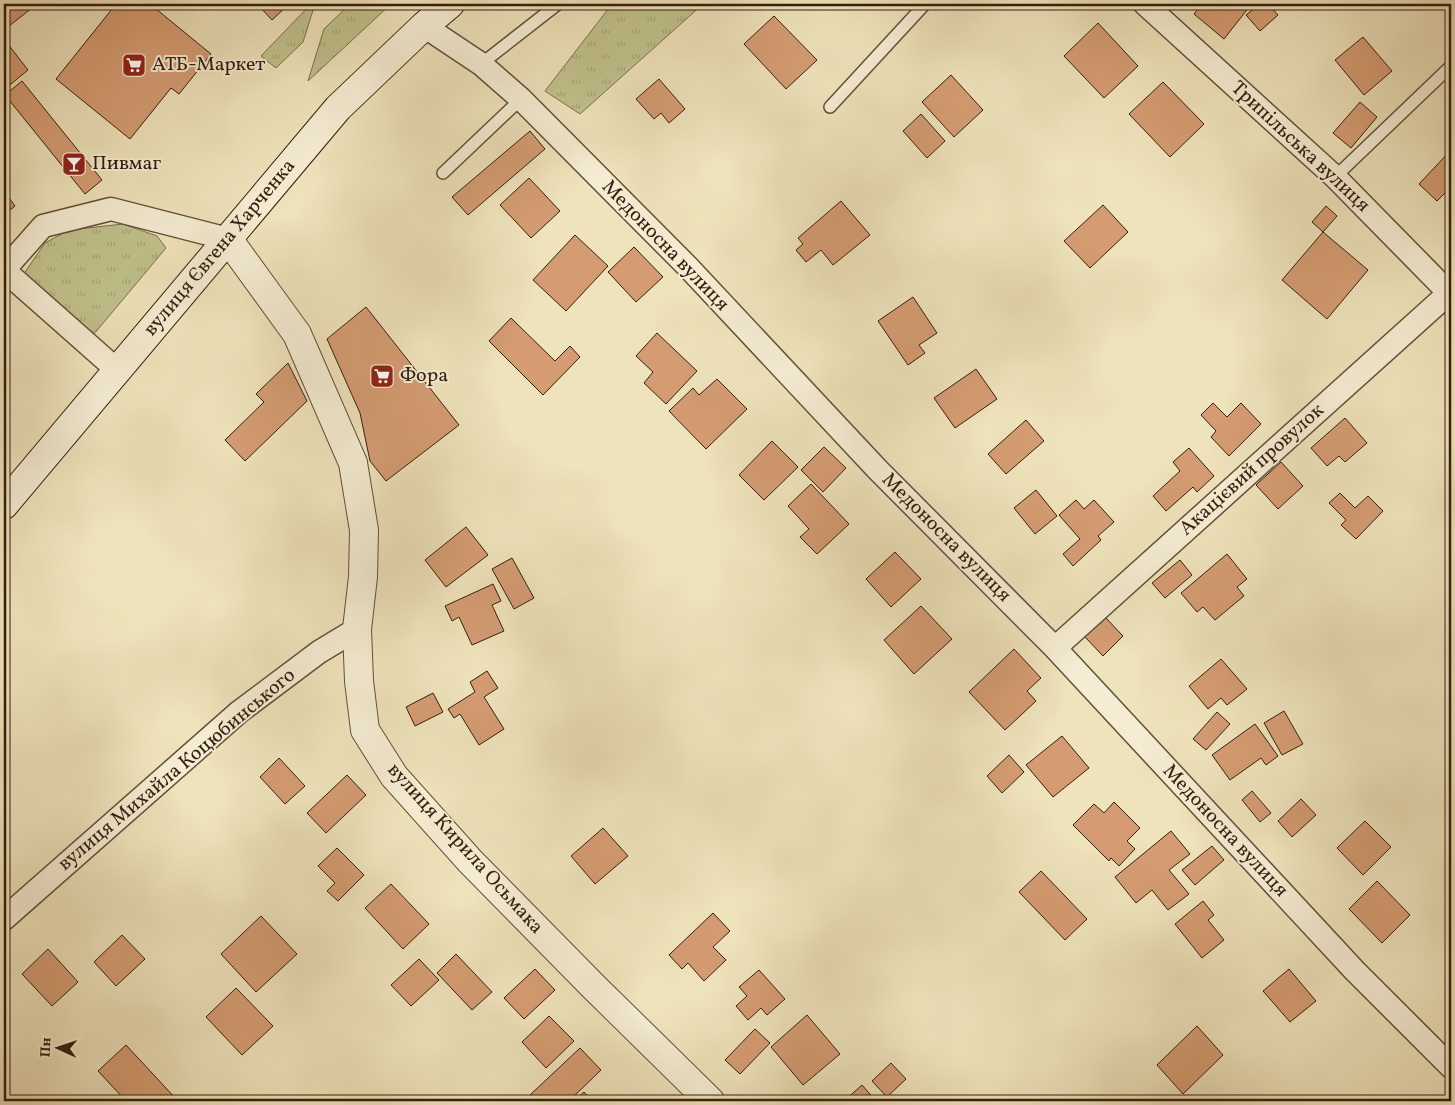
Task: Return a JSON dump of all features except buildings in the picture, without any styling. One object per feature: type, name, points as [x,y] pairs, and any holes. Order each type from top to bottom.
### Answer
[{"type":"street","name":"вулиця Євгена Харченка","points":[[4,505],[338,108],[424,26],[450,4]]},
{"type":"street","name":"Трипільська вулиця","points":[[1145,4],[1335,177],[1450,294]]},
{"type":"street","name":"Медоносна вулиця","points":[[424,26],[481,64],[521,99],[688,267],[878,470],[1055,648],[1355,971],[1451,1067]]},
{"type":"street","points":[[117,370],[4,270],[43,226],[111,209],[228,239]]},
{"type":"street","name":"вулиця Кирила Осьмака","points":[[228,239],[297,334],[353,463],[364,530],[363,576],[357,629],[358,681],[365,730],[394,776],[470,861],[710,1101]]},
{"type":"street","name":"Акацієвий провулок","points":[[1055,648],[1450,294]]},
{"type":"street","name":"вулиця Михайла Коцюбинського","points":[[4,920],[239,712],[319,652],[357,629]]},
{"type":"lane","points":[[481,64],[558,4]]},
{"type":"lane","points":[[830,107],[925,4]]},
{"type":"lane","points":[[1335,177],[1451,66]]},
{"type":"lane","points":[[443,173],[521,99]]},
{"type":"green space","points":[[311,4],[315,4],[303,42],[276,68],[261,56]]},
{"type":"green space","points":[[350,4],[391,4],[308,81],[324,29]]},
{"type":"green space","points":[[612,4],[703,4],[580,114],[545,91]]},
{"type":"green space","points":[[123,224],[157,236],[166,248],[94,334],[23,275],[45,243],[69,230]]},
{"type":"place","name":"АТБ-Маркет","points":[[134,65]]},
{"type":"place","name":"Пивмаг","points":[[74,164]]},
{"type":"place","name":"Фора","points":[[382,376]]}]
